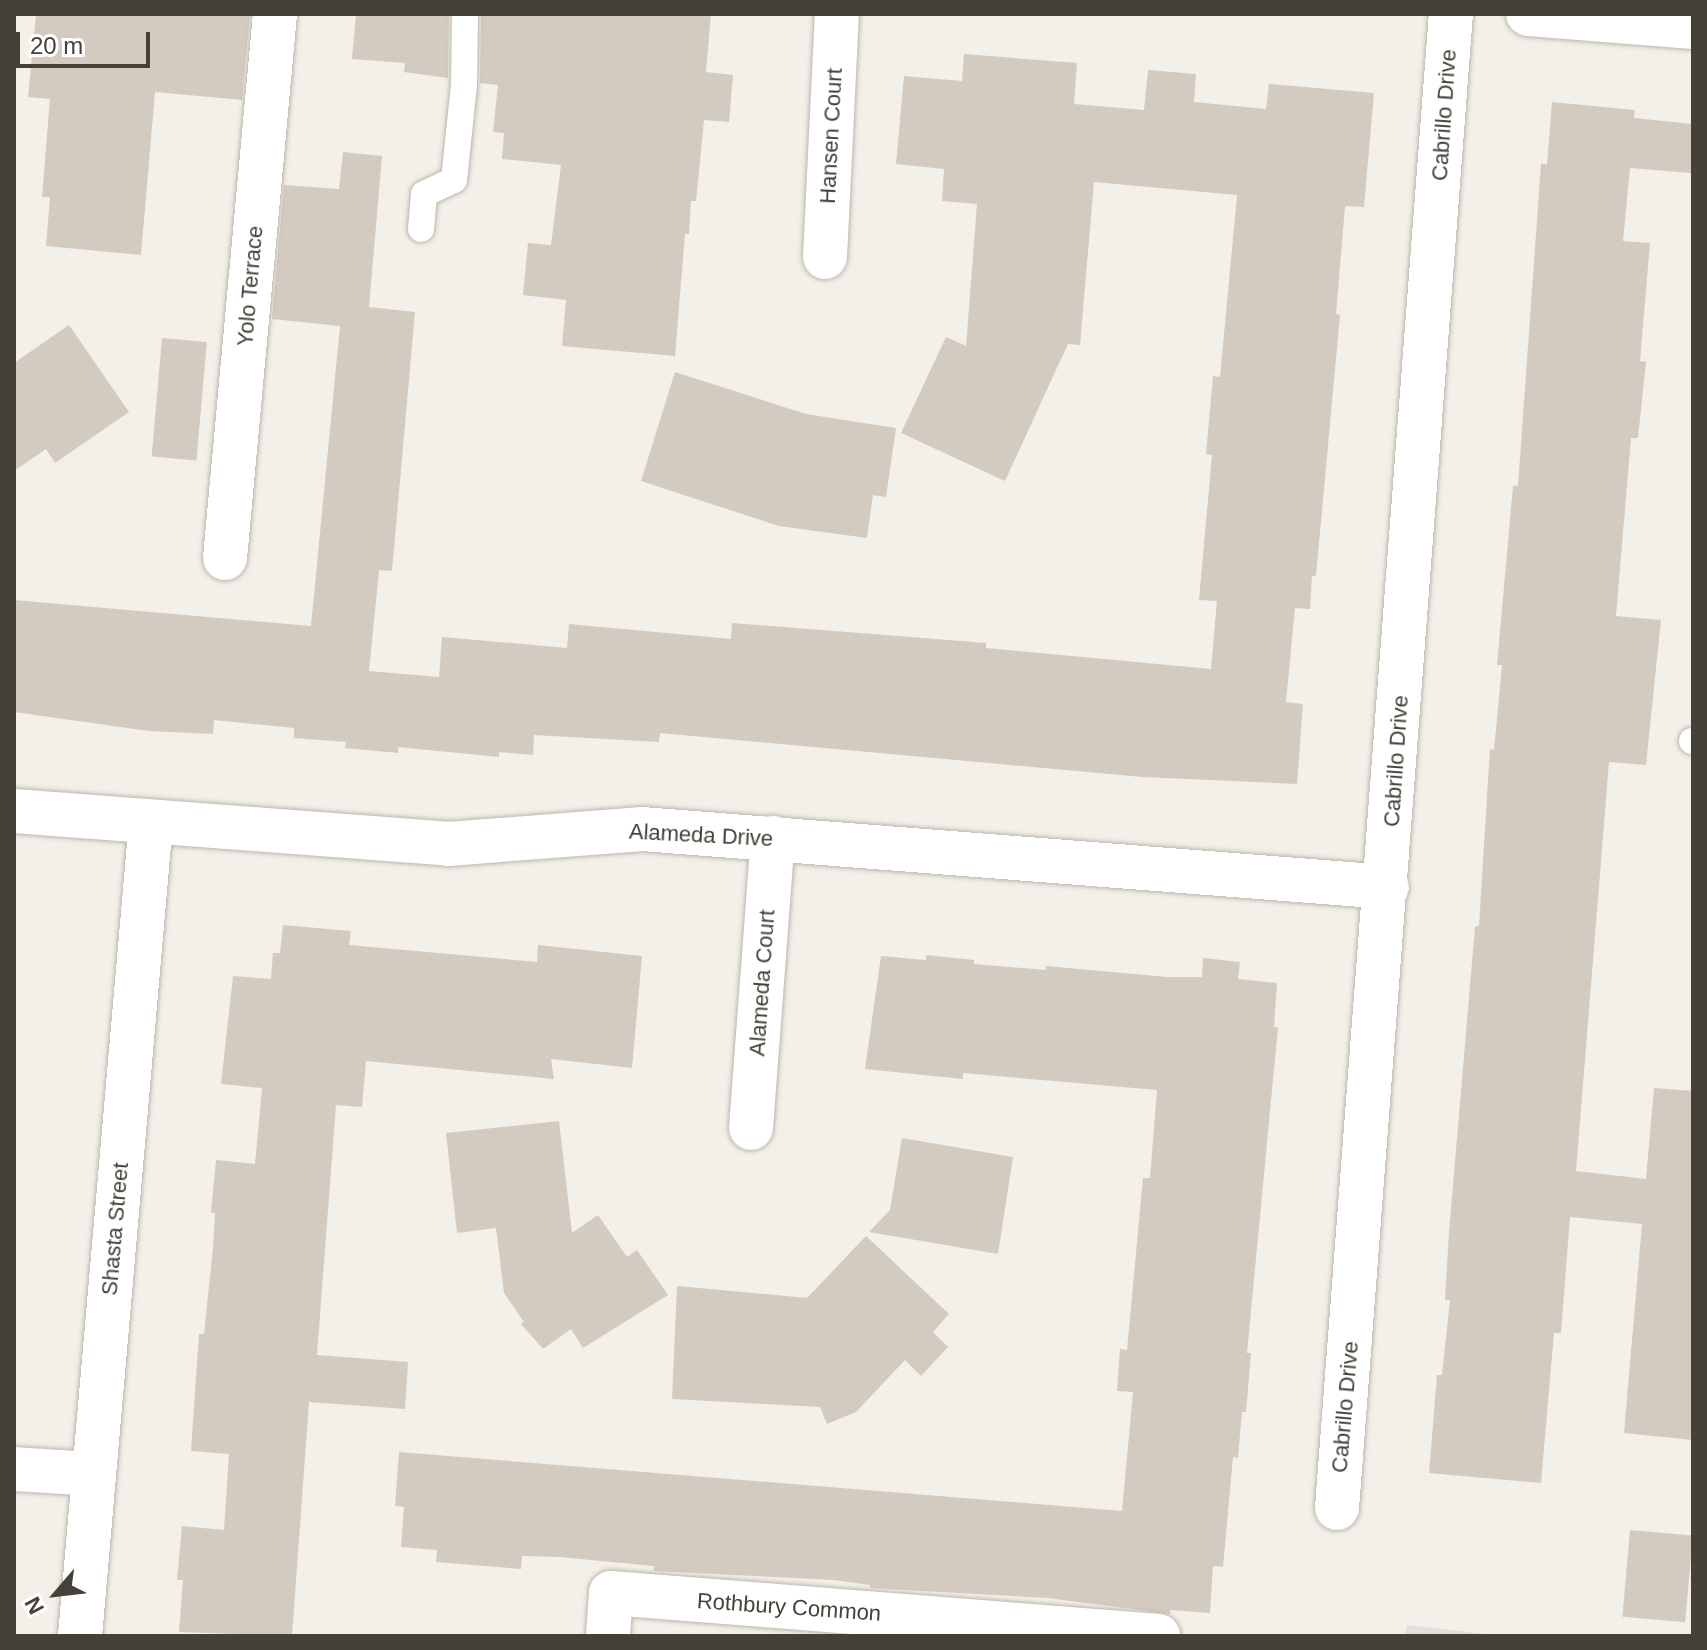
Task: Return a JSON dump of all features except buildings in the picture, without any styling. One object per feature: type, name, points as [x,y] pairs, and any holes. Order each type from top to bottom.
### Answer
[{"type":"street","name":"Yolo Terrace","points":[[225,558],[275,14]]},
{"type":"street","name":"Hansen Court","points":[[825,257],[837,14]]},
{"type":"street","name":"Cabrillo Drive","points":[[1337,1508],[1387,887],[1451,14]]},
{"type":"street","points":[[1528,14],[1693,27]]},
{"type":"street","name":"Alameda Drive","points":[[14,811],[448,844],[642,829],[1387,887]]},
{"type":"street","name":"Shasta Street","points":[[80,1636],[151,822]]},
{"type":"street","name":"Alameda Court","points":[[751,1128],[773,838]]},
{"type":"street","points":[[14,1469],[94,1474]]},
{"type":"street","name":"Rothbury Common","points":[[608,1636],[611,1593],[1158,1636]]},
{"type":"lane","points":[[421,229],[424,194],[454,180],[464,85],[465,14]]},
{"type":"shaded area","points":[[1407,1625],[1503,1636],[1405,1636]]}]
